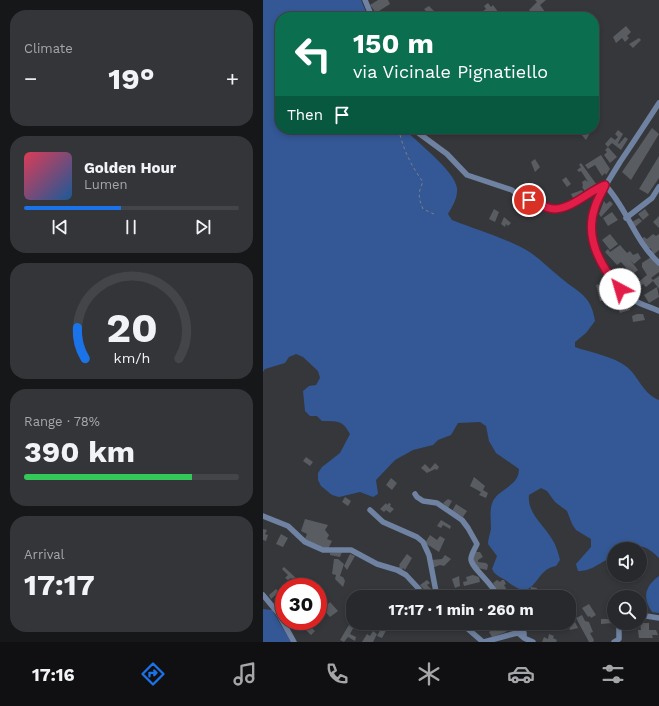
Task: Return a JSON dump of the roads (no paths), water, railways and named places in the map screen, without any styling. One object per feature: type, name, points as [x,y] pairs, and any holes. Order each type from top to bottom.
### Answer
[{"type":"street","points":[[365,0],[370,12]]},
{"type":"street","points":[[659,103],[605,185],[594,208],[592,229],[593,241],[604,269],[620,289],[635,301],[659,311]]},
{"type":"street","points":[[420,134],[447,154],[467,175],[512,190],[519,196],[555,209],[576,201],[595,189],[605,185]]},
{"type":"street","points":[[605,185],[612,192],[649,255],[659,263]]},
{"type":"street","points":[[626,218],[652,198],[659,187]]},
{"type":"street","points":[[415,494],[423,501],[437,503],[465,523],[477,544],[471,558],[472,565],[490,583],[494,590]]},
{"type":"street","points":[[370,510],[383,522],[417,536],[423,542],[429,555],[436,590]]},
{"type":"street","points":[[263,516],[288,526],[305,542],[331,551],[351,550],[377,564],[397,570],[416,585],[418,590]]},
{"type":"street","points":[[263,595],[273,606],[294,642]]},
{"type":"street","points":[[263,606],[273,606]]},
{"type":"street","points":[[647,616],[659,618]]},
{"type":"street","points":[[469,630],[484,642],[513,634],[517,634],[533,642]]},
{"type":"street","points":[[521,630],[524,634],[524,638]]},
{"type":"street","points":[[614,642],[619,639],[619,630]]}]
